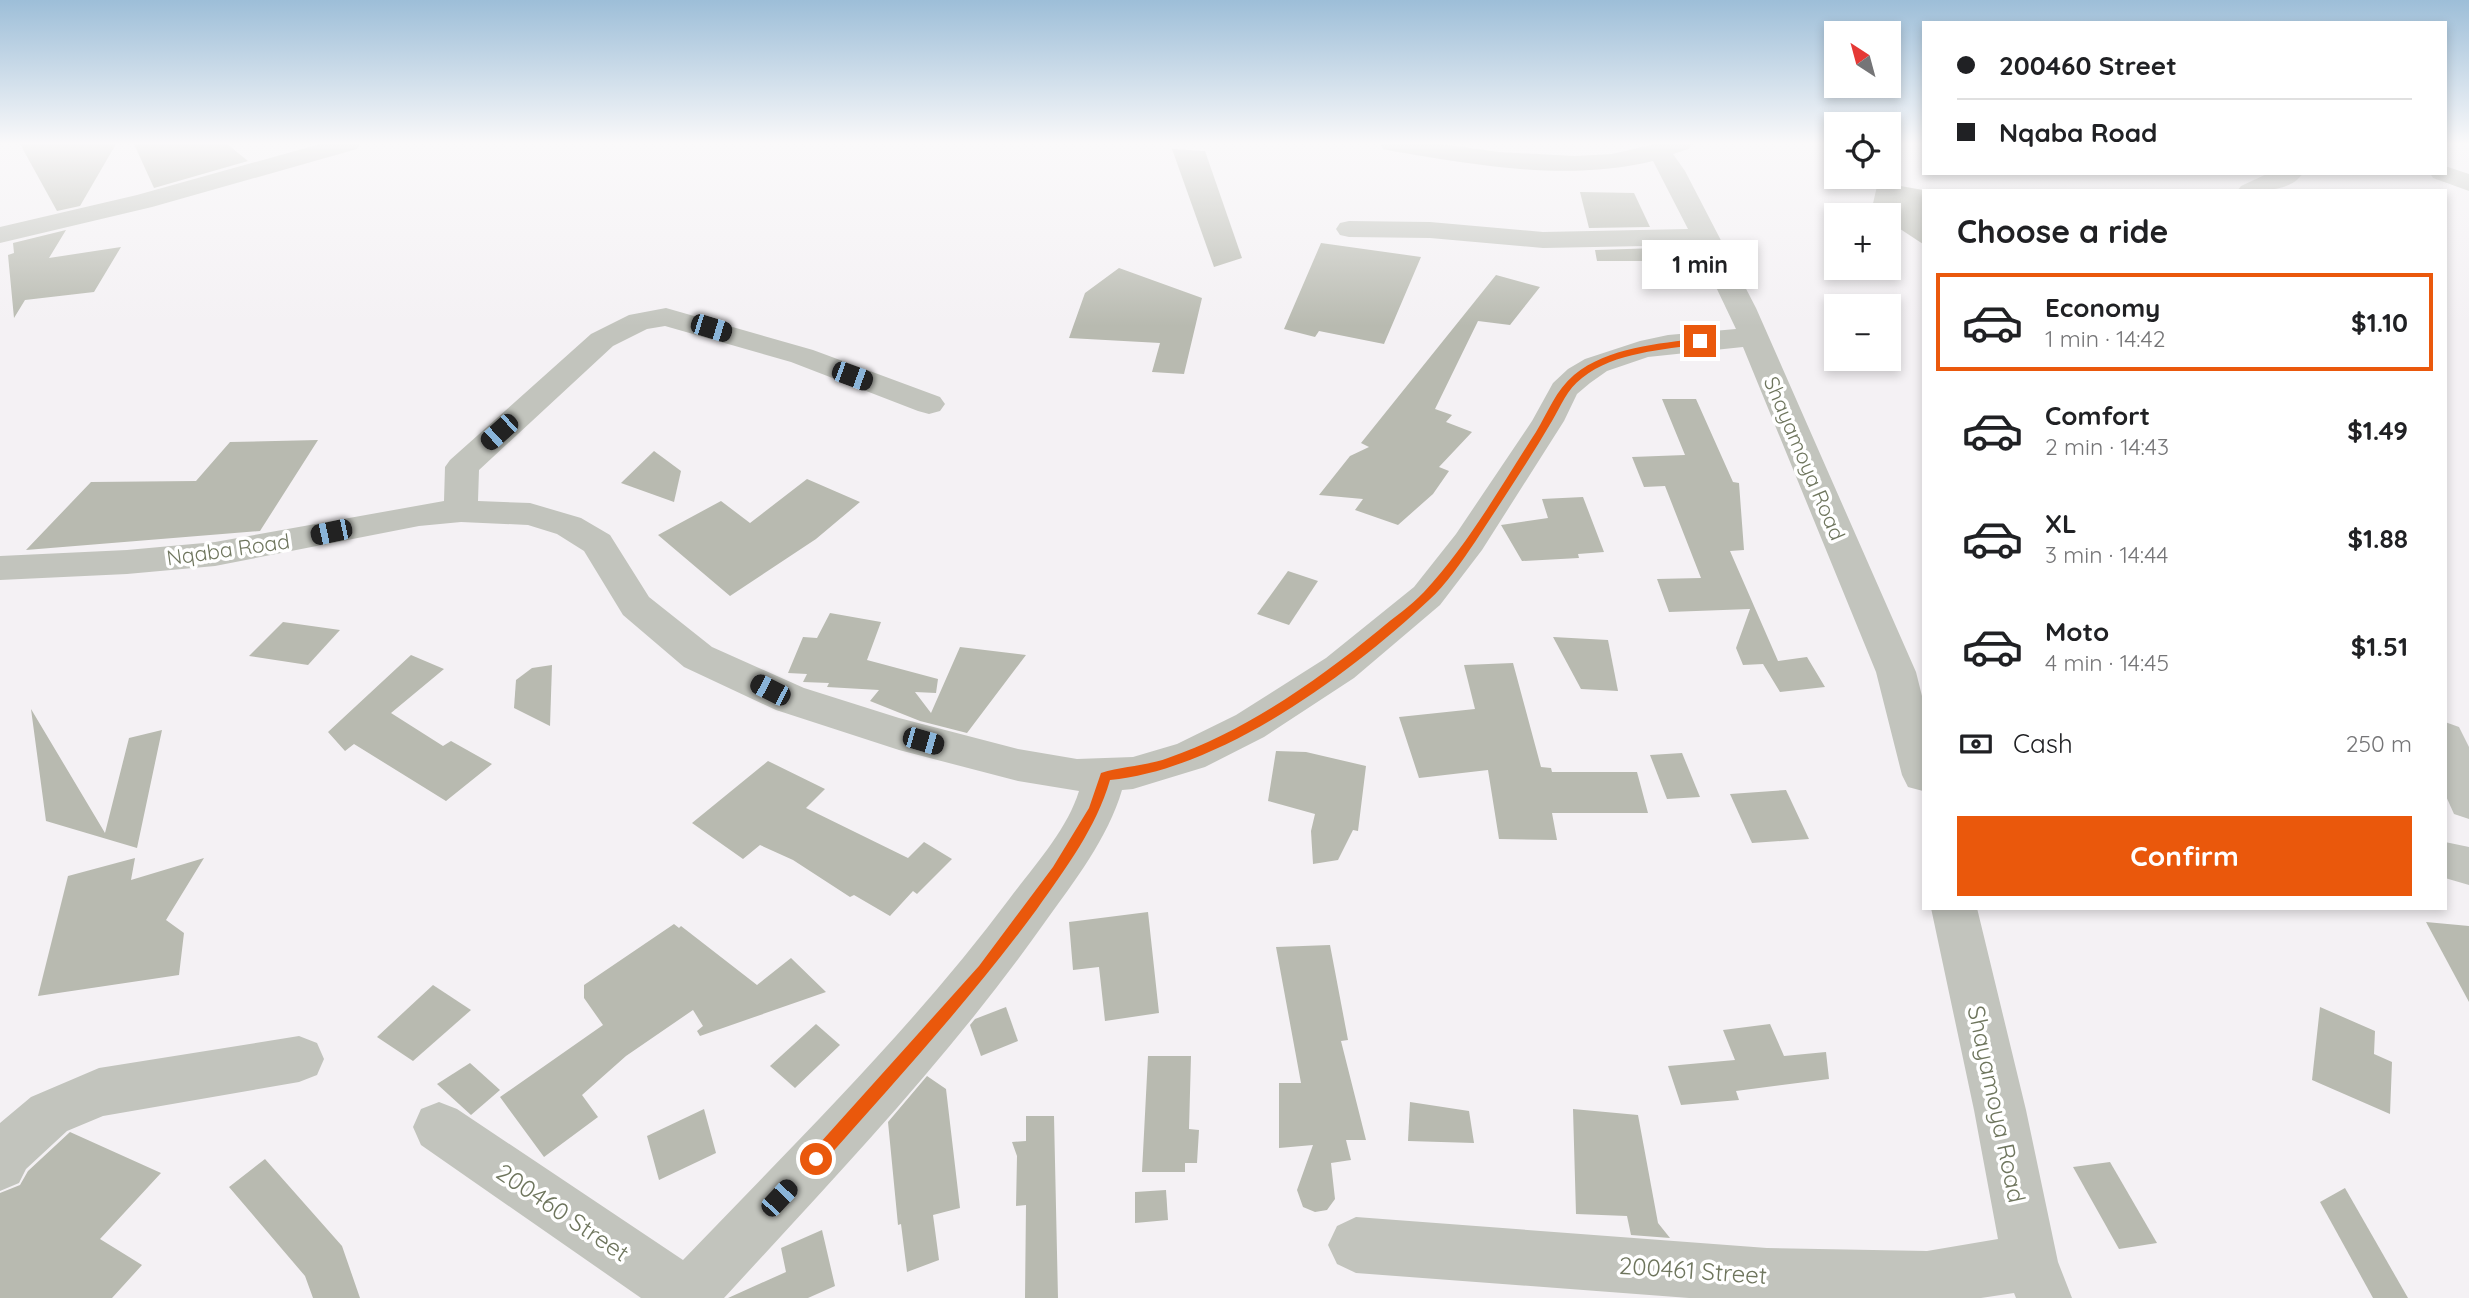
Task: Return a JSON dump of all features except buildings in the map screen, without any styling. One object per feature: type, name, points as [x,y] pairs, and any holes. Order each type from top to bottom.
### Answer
[{"type":"street","points":[[0,235],[128,205]]},
{"type":"street","name":"Shayamoya Road","points":[[1693,205],[1741,308],[1896,673],[1922,771]]},
{"type":"street","points":[[1349,229],[1430,230],[1543,240],[1706,237]]},
{"type":"street","points":[[461,511],[462,467],[602,340],[639,320],[666,317],[688,321],[802,356],[929,404]]},
{"type":"street","name":"Nqaba Road","points":[[7,573],[215,554],[269,546],[385,520],[461,511],[530,514],[569,526],[597,543],[636,606],[698,657],[790,699],[970,754],[1077,775],[1133,773],[1169,763],[1250,726],[1340,668],[1427,596],[1469,542],[1548,421],[1564,390],[1578,376],[1596,365],[1649,348],[1753,337]]},
{"type":"street","points":[[2447,743],[2469,802]]},
{"type":"street","name":"200460 Street","points":[[439,1127],[687,1297],[834,1139],[984,970],[1057,870],[1095,809],[1105,776]]},
{"type":"street","points":[[2447,860],[2469,866]]},
{"type":"street","name":"Shayamoya Road","points":[[1954,910],[2037,1280]]},
{"type":"street","points":[[0,1166],[7,1151],[49,1114],[99,1092],[299,1059]]},
{"type":"street","name":"200461 Street","points":[[1356,1245],[1767,1276],[2037,1280]]},
{"type":"route","points":[[816,1159],[984,970],[1057,870],[1095,809],[1105,776],[1133,773],[1190,756],[1250,726],[1340,668],[1427,596],[1469,542],[1548,421],[1564,390],[1578,376],[1596,365],[1640,350],[1700,341]]}]
